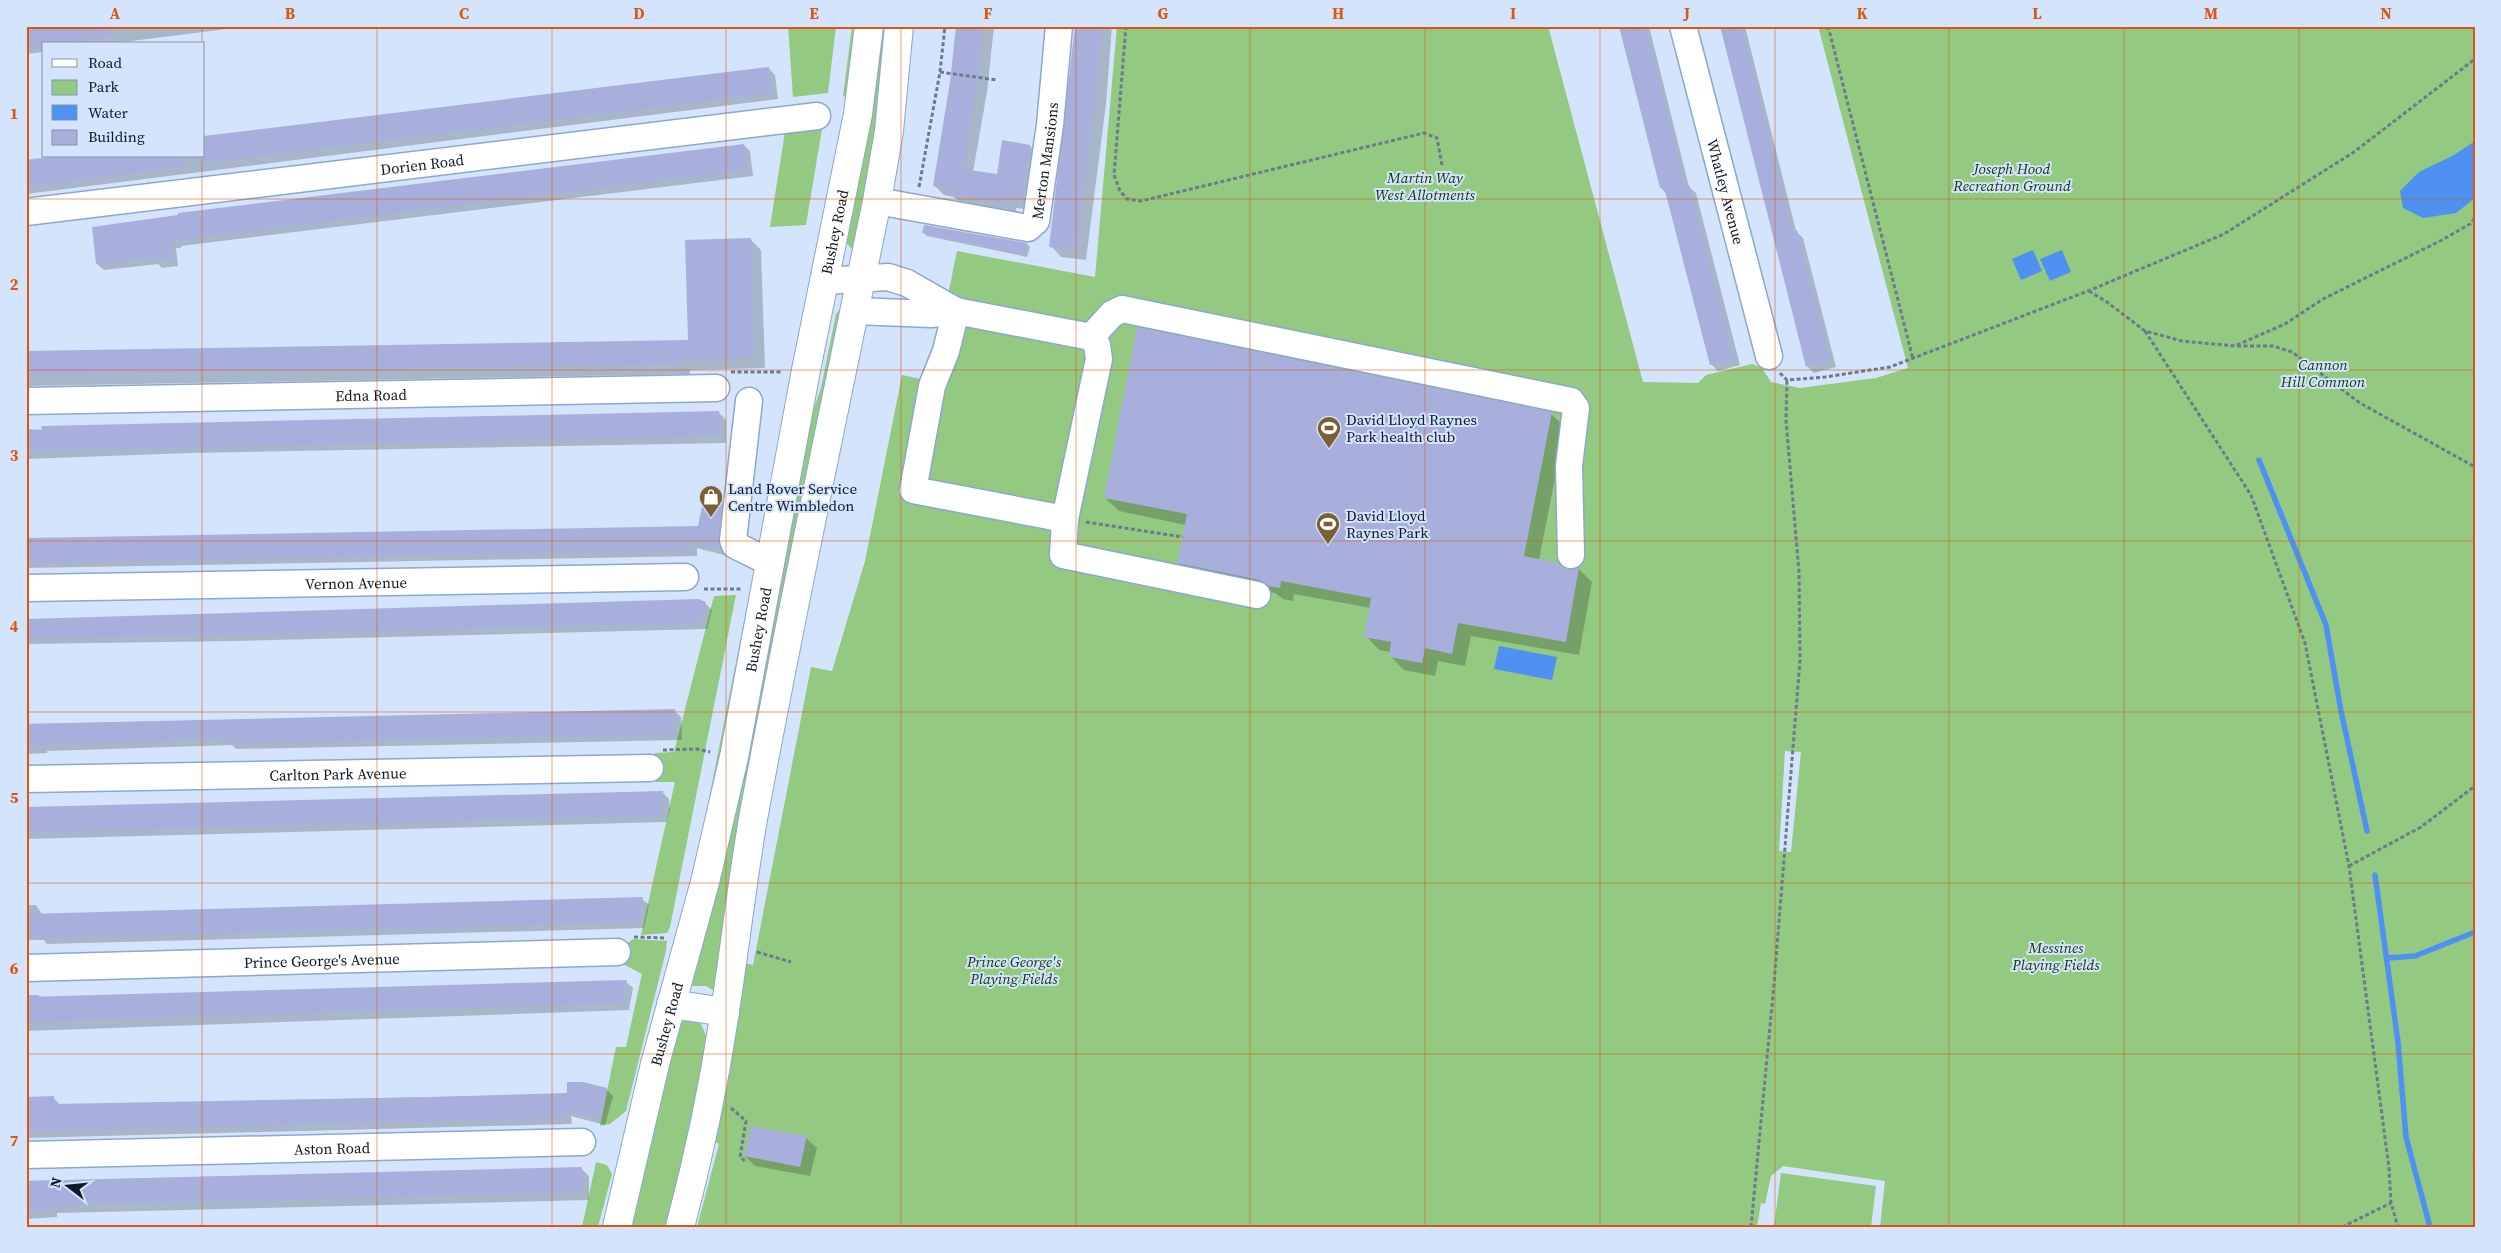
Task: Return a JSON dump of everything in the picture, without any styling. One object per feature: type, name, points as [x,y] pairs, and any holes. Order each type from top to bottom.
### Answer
[{"type":"main road","name":"Bushey Road","points":[[617,1227],[671,1004],[705,882],[732,766],[824,281],[858,114],[869,26]]},
{"type":"main road","name":"Bushey Road","points":[[680,1227],[694,1175],[725,1012],[744,872],[764,762],[877,201],[889,131],[899,26]]},
{"type":"main road","points":[[671,1004],[725,1012]]},
{"type":"street","name":"Merton Mansions","points":[[877,201],[1028,228],[1036,221],[1050,125],[1059,26]]},
{"type":"street","name":"Whatley Avenue","points":[[1683,26],[1769,356]]},
{"type":"street","name":"Dorien Road","points":[[26,212],[817,116]]},
{"type":"street","points":[[824,281],[888,277],[907,283],[956,311]]},
{"type":"street","points":[[1092,337],[1112,314],[1122,309],[1571,401],[1576,408],[1569,466],[1570,555]]},
{"type":"street","points":[[855,311],[931,314],[956,311],[1092,337],[1097,345],[1099,359],[1065,519],[1063,555],[1257,595]]},
{"type":"street","points":[[956,311],[946,351],[932,386],[913,490],[1065,519]]},
{"type":"street","name":"Edna Road","points":[[26,401],[716,388]]},
{"type":"street","points":[[749,401],[733,540],[734,545],[771,563]]},
{"type":"street","name":"Vernon Avenue","points":[[26,588],[685,577]]},
{"type":"street","name":"Carlton Park Avenue","points":[[26,779],[650,768]]},
{"type":"street","name":"Prince George's Avenue","points":[[26,968],[617,952]]},
{"type":"street","name":"Aston Road","points":[[26,1156],[582,1142]]},
{"type":"path","points":[[916,208],[940,72],[945,26]]},
{"type":"path","points":[[1126,26],[1114,174],[1120,190],[1127,199],[1141,201],[1424,133],[1437,138],[1442,165]]},
{"type":"path","points":[[1828,26],[1913,359]]},
{"type":"path","points":[[1751,1227],[1776,964],[1800,660],[1799,572],[1786,420],[1787,380],[1824,378],[1890,367],[2088,291],[2224,234],[2354,152],[2475,59]]},
{"type":"path","points":[[940,72],[997,80]]},
{"type":"path","points":[[2235,346],[2285,324],[2323,299],[2442,240],[2470,224],[2475,218]]},
{"type":"path","points":[[2088,291],[2107,302],[2146,331],[2251,495],[2305,643],[2348,866],[2389,1168],[2391,1202],[2398,1227]]},
{"type":"path","points":[[2146,331],[2182,341],[2235,346],[2272,346],[2292,352],[2360,403],[2475,467]]},
{"type":"path","points":[[716,388],[714,376],[717,372],[790,373]]},
{"type":"path","points":[[1065,519],[1182,537]]},
{"type":"path","points":[[685,577],[688,588],[746,588]]},
{"type":"path","points":[[650,768],[648,751],[689,749],[710,752]]},
{"type":"path","points":[[2348,866],[2421,826],[2475,786]]},
{"type":"path","points":[[617,952],[620,943],[627,937],[670,938]]},
{"type":"path","points":[[734,948],[791,962]]},
{"type":"path","points":[[729,1106],[746,1120],[740,1157],[745,1161]]},
{"type":"path","points":[[2344,1226],[2391,1202]]},
{"type":"green space","points":[[788,26],[836,26],[828,93],[793,97]]},
{"type":"green space","points":[[852,26],[859,26],[848,98],[843,96]]},
{"type":"green space","points":[[880,26],[887,26],[879,115],[855,253],[846,242],[844,233]]},
{"type":"green space","points":[[1117,26],[1548,26],[1643,382],[1698,383],[1706,375],[1752,364],[1762,368],[1771,382],[1800,388],[1876,378],[1908,368],[1818,26],[2475,26],[2475,1227],[1880,1227],[1885,1181],[1783,1166],[1771,1176],[1765,1204],[1761,1203],[1757,1227],[697,1227],[719,1144],[709,1139],[741,962],[753,965],[811,667],[832,671],[865,561],[902,375],[921,379],[939,339],[957,251],[1095,277]],"holes":[[[1785,751],[1801,752],[1791,852],[1779,851]]]},
{"type":"green space","points":[[822,129],[806,225],[770,227],[785,132]]},
{"type":"green space","points":[[842,307],[715,991],[706,986],[687,986],[805,433],[821,388],[836,314]]},
{"type":"green space","points":[[736,595],[670,927],[667,933],[641,935],[675,782],[656,782],[655,753],[674,752],[714,596]]},
{"type":"green space","points":[[748,601],[753,611],[728,748],[702,834]]},
{"type":"green space","points":[[633,939],[667,941],[666,951],[626,1111],[610,1124],[600,1126],[616,1047],[626,1047],[642,974],[623,964],[628,943]]},
{"type":"green space","points":[[688,1018],[701,1024],[707,1038],[707,1047],[677,1187],[665,1227],[631,1227],[676,1026]]},
{"type":"green space","points":[[596,1162],[607,1165],[612,1174],[598,1227],[582,1227]]},
{"type":"green space","points":[[1781,1173],[1876,1186],[1871,1227],[1774,1227]]},
{"type":"water","points":[[2475,141],[2475,198],[2456,213],[2423,218],[2403,208],[2400,191],[2419,172],[2454,155]]},
{"type":"water","points":[[2033,250],[2042,271],[2021,280],[2012,259]]},
{"type":"water","points":[[2062,250],[2071,272],[2050,281],[2040,259]]},
{"type":"water","points":[[1499,646],[1557,657],[1552,680],[1494,669]]},
{"type":"building","points":[[26,26],[111,26],[112,36],[65,42],[42,42],[42,45],[26,47]]},
{"type":"building","points":[[956,26],[983,26],[977,81],[963,169],[997,174],[1002,140],[1030,145],[1021,201],[1007,199],[1006,203],[949,194],[950,189],[933,186],[950,82]]},
{"type":"building","points":[[1075,26],[1102,26],[1096,93],[1076,250],[1049,247]]},
{"type":"building","points":[[1619,26],[1645,26],[1685,186],[1689,185],[1734,359],[1710,365],[1664,187],[1660,188]]},
{"type":"building","points":[[1720,26],[1741,26],[1792,231],[1797,230],[1830,360],[1806,367]]},
{"type":"building","points":[[769,67],[772,93],[204,163],[205,136]]},
{"type":"building","points":[[744,144],[747,170],[175,240],[175,242],[170,242],[172,259],[154,262],[153,258],[96,264],[92,227],[178,215],[178,213]]},
{"type":"building","points":[[42,158],[185,158],[185,166],[26,187],[26,160]]},
{"type":"building","points":[[924,225],[1027,243],[1025,255],[922,233]]},
{"type":"building","points":[[751,238],[754,357],[679,360],[679,364],[26,375],[26,351],[688,340],[685,240]]},
{"type":"building","name":"David Lloyd Raynes Park health club","points":[[1137,327],[1552,412],[1524,556],[1558,563],[1563,568],[1571,570],[1579,567],[1566,642],[1458,623],[1452,654],[1425,648],[1422,663],[1389,657],[1391,642],[1364,637],[1371,598],[1281,581],[1280,588],[1269,586],[1260,580],[1177,563],[1187,514],[1104,498]]},
{"type":"building","points":[[719,411],[720,436],[26,451],[26,429],[42,430],[41,426]]},
{"type":"building","points":[[706,488],[723,493],[717,549],[691,542],[691,550],[26,563],[26,538],[698,526]]},
{"type":"building","points":[[698,599],[706,602],[700,623],[26,638],[26,619]]},
{"type":"building","points":[[675,709],[676,734],[244,743],[228,743],[228,739],[26,745],[26,724]]},
{"type":"building","points":[[663,791],[664,803],[660,816],[26,832],[26,807]]},
{"type":"building","points":[[643,897],[638,922],[39,938],[39,934],[26,934],[26,914]]},
{"type":"building","points":[[627,980],[622,1003],[26,1022],[26,997]]},
{"type":"building","points":[[567,1082],[583,1082],[607,1088],[598,1119],[565,1110],[566,1118],[26,1131],[26,1097],[54,1096],[54,1104],[434,1097],[567,1093]]},
{"type":"building","points":[[751,1126],[807,1136],[800,1167],[744,1156]]},
{"type":"building","points":[[582,1167],[582,1192],[50,1206],[50,1210],[26,1211],[26,1181]]},
{"type":"waterway","points":[[2259,460],[2326,625],[2341,711],[2367,831]]},
{"type":"waterway","points":[[2375,875],[2398,1042],[2406,1137],[2430,1227]]},
{"type":"waterway","points":[[2387,958],[2415,956],[2475,932]]},
{"type":"place","name":"David Lloyd Raynes Park health club","points":[[1329,449]]},
{"type":"place","name":"Land Rover Service Centre Wimbledon","points":[[711,518]]},
{"type":"place","name":"David Lloyd Raynes Park","points":[[1328,545]]},
{"type":"park label","name":"Joseph Hood Recreation Ground","points":[[2012,176]]},
{"type":"park label","name":"Martin Way West Allotments","points":[[1425,186]]},
{"type":"park label","name":"Cannon Hill Common","points":[[2323,372]]},
{"type":"park label","name":"Messines Playing Fields","points":[[2056,956]]},
{"type":"park label","name":"Prince George's Playing Fields","points":[[1014,970]]}]
